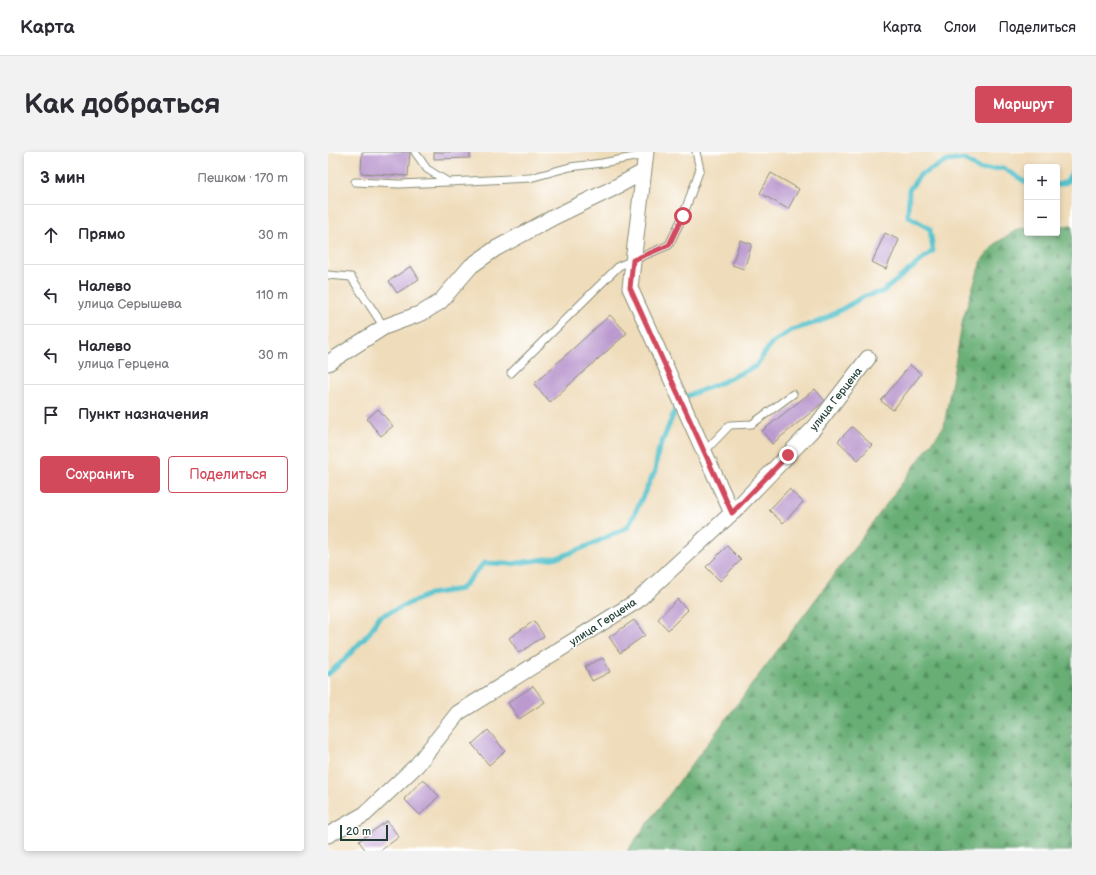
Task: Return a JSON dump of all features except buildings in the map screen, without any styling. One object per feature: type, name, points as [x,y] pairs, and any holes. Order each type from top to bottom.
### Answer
[{"type":"street","points":[[645,154],[630,288],[732,513]]},
{"type":"street","points":[[328,363],[384,328],[422,313],[440,302],[471,266],[495,249],[643,172]]},
{"type":"street","name":"улица Герцена","points":[[328,835],[365,814],[417,765],[458,713],[637,601],[732,513],[814,428],[868,358]]},
{"type":"lane","points":[[415,152],[427,170],[448,182]]},
{"type":"lane","points":[[511,373],[619,266],[669,245],[683,216],[700,169],[696,152]]},
{"type":"lane","points":[[355,182],[399,184],[530,178],[570,167],[602,163],[645,154]]},
{"type":"lane","points":[[328,275],[351,277],[384,328]]},
{"type":"lane","points":[[704,452],[730,425],[752,424],[793,394]]},
{"type":"green space","points":[[1072,225],[1072,851],[627,851],[944,426],[963,319],[981,261],[996,243],[1018,229],[1024,228],[1024,236],[1060,236],[1060,226]]},
{"type":"waterway","points":[[687,396],[720,383],[756,366],[771,344],[792,330],[821,321],[865,296],[882,292],[933,251],[930,229],[908,216],[909,190],[920,175],[947,161],[964,159],[980,170],[1003,168],[1024,181]]},
{"type":"waterway","points":[[1060,184],[1067,182],[1072,172]]},
{"type":"waterway","points":[[328,674],[343,661],[370,632],[379,617],[430,594],[461,589],[484,563],[511,564],[560,557],[628,527],[655,471],[658,452],[676,408]]},
{"type":"route","points":[[683,216],[669,245],[633,260],[630,288],[732,513],[788,455]]}]
